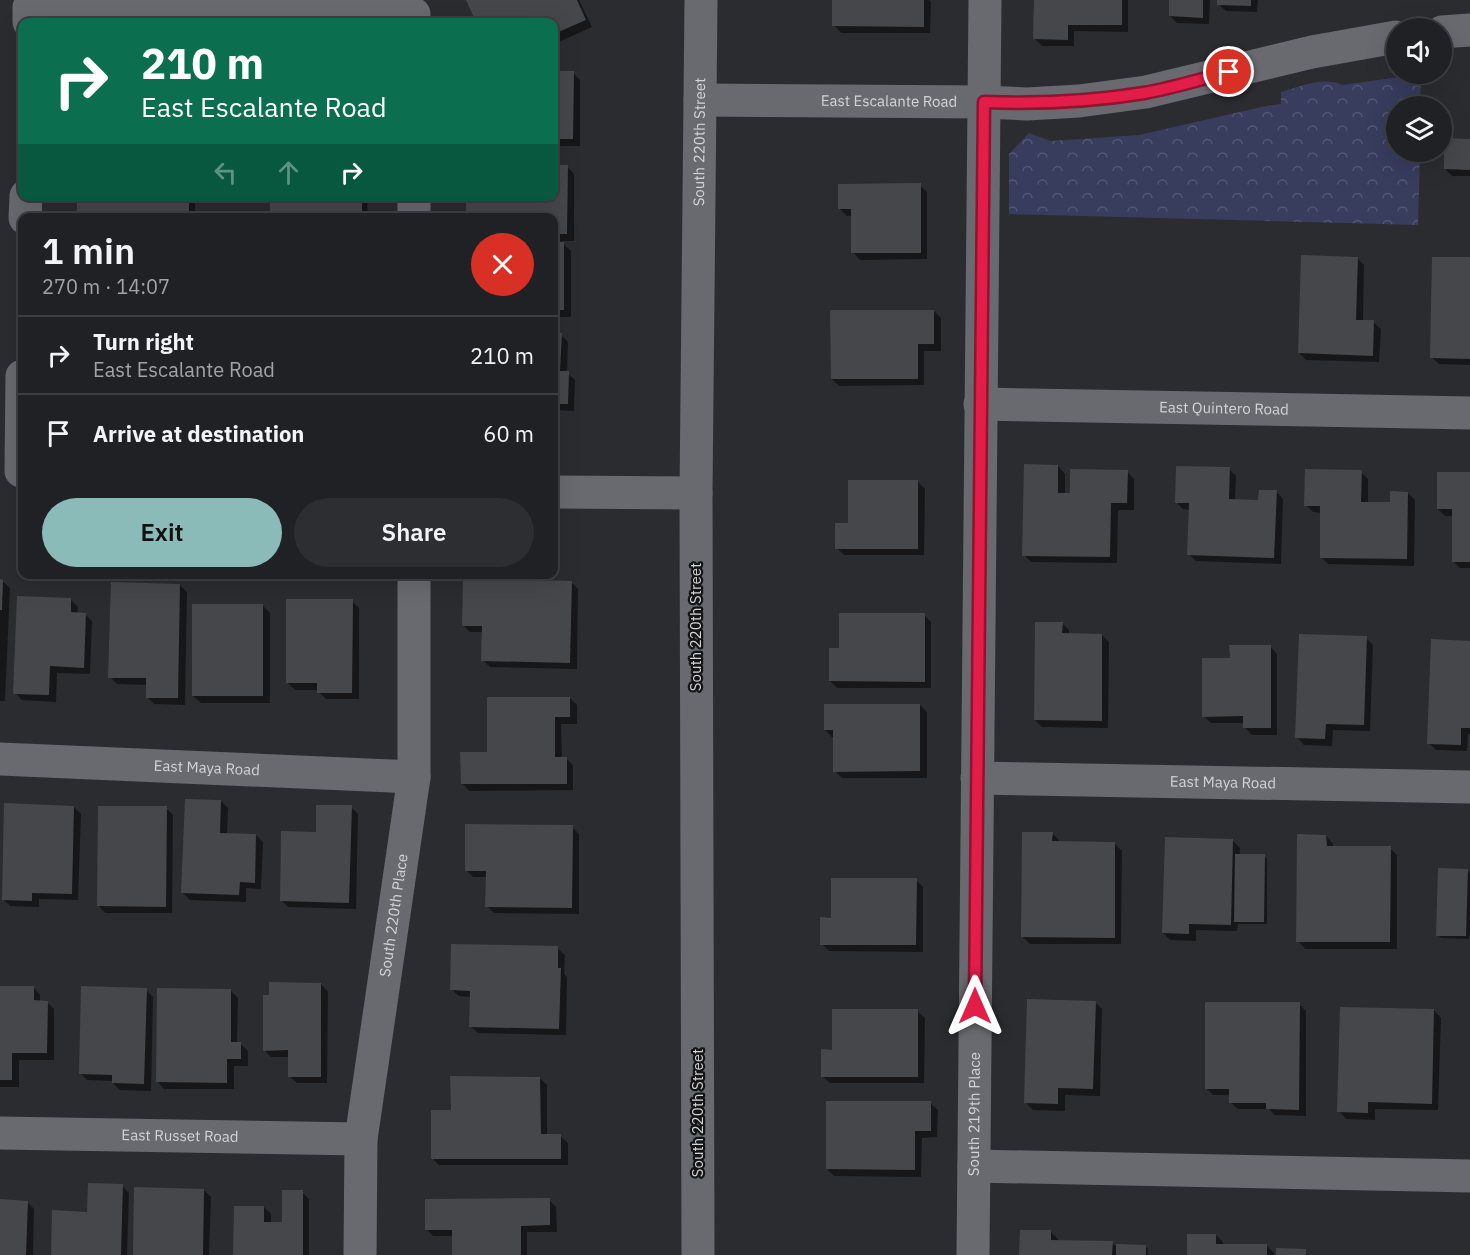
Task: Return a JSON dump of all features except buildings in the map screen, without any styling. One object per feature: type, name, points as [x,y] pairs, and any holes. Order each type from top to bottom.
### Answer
[{"type":"street","name":"South 220th Street","points":[[699,1255],[696,493],[701,0]]},
{"type":"street","name":"South 219th Place","points":[[973,1255],[984,0]]},
{"type":"street","points":[[29,15],[414,18]]},
{"type":"street","points":[[1452,31],[1470,30]]},
{"type":"street","name":"East Escalante Road","points":[[700,100],[1027,104],[1079,101],[1146,92],[1312,52],[1386,39]]},
{"type":"street","name":"East Quintero Road","points":[[980,404],[1470,413]]},
{"type":"street","points":[[14,470],[18,423]]},
{"type":"street","points":[[558,492],[696,493]]},
{"type":"street","name":"South 220th Place","points":[[360,1255],[361,1139],[414,777],[414,579]]},
{"type":"street","name":"East Maya Road","points":[[0,759],[414,777]]},
{"type":"street","name":"East Maya Road","points":[[977,778],[1470,787]]},
{"type":"street","name":"East Russet Road","points":[[0,1133],[361,1139]]},
{"type":"street","points":[[974,1166],[1470,1176]]},
{"type":"green space","points":[[1386,79],[1386,84],[1421,84],[1420,96],[1386,96],[1386,162],[1420,162],[1418,225],[1009,214],[1009,154],[1029,133],[1051,141],[1139,135],[1281,104],[1281,92],[1312,83],[1328,82],[1342,85]]},
{"type":"route","points":[[975,1006],[984,102],[1027,104],[1079,101],[1146,92],[1229,72]]}]
